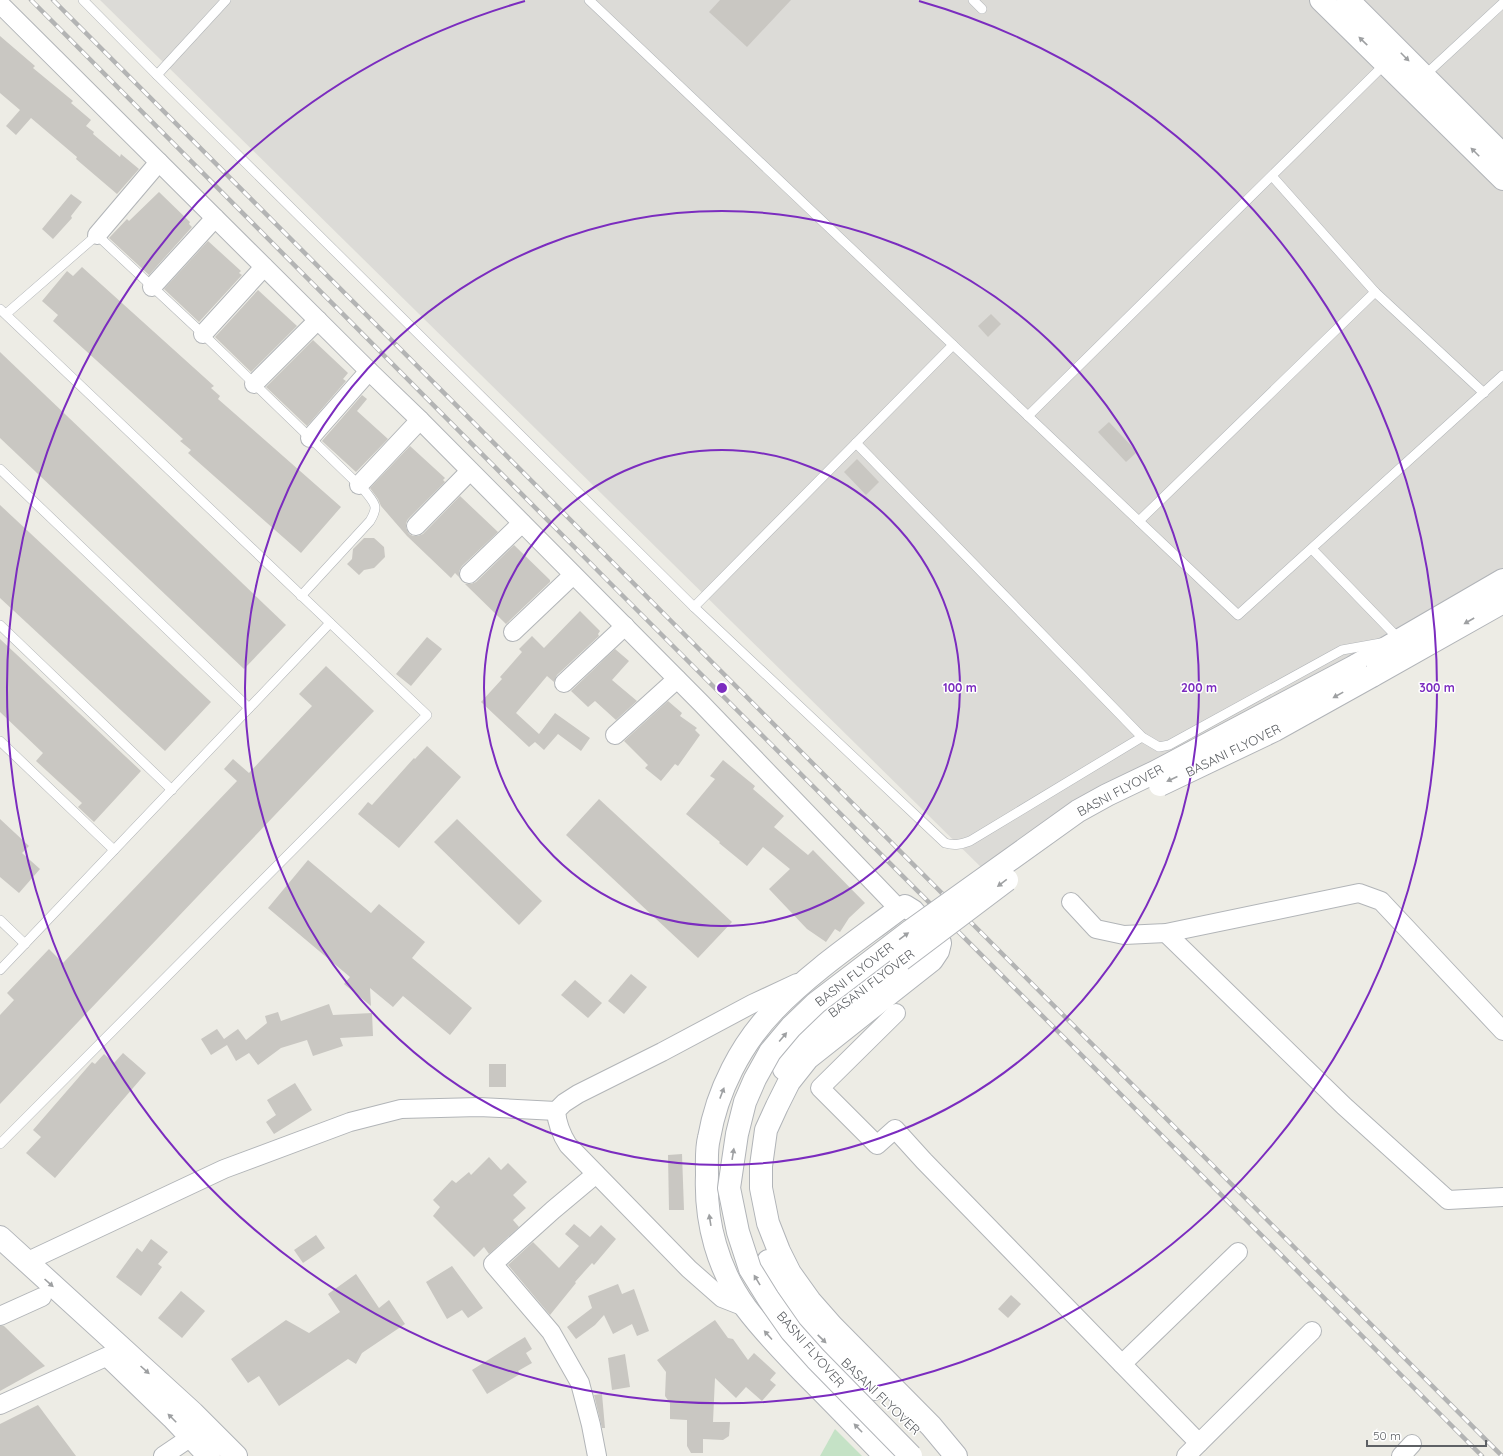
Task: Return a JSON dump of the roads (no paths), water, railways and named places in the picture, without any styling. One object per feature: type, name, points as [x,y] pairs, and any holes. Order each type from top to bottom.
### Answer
[{"type":"main road","points":[[1321,0],[1503,179]]},
{"type":"main road","points":[[1348,0],[1503,155]]},
{"type":"main road","name":"BASANI FLYOVER","points":[[945,1454],[819,1336],[792,1306],[774,1276],[763,1250],[755,1225],[751,1199],[749,1163],[758,1117],[768,1094],[799,1046],[824,1018],[1038,856],[1111,808],[1275,730],[1364,671],[1400,640],[1503,580]]},
{"type":"main road","points":[[1364,671],[1503,602]]},
{"type":"main road","name":"BASNI FLYOVER","points":[[911,1456],[796,1337],[768,1298],[750,1269],[738,1232],[729,1188],[737,1134],[745,1102],[755,1079],[770,1052],[816,1003],[915,928],[1078,811],[1160,769],[1364,671]]},
{"type":"main road","points":[[886,1456],[767,1334],[746,1307],[726,1273],[713,1239],[706,1196],[708,1139],[714,1113],[734,1066],[749,1041],[773,1011],[808,979],[899,909],[905,906],[912,911],[940,942],[938,951],[932,960],[808,1058],[789,1082],[766,1130],[761,1166],[761,1188],[768,1223],[779,1251],[790,1273],[810,1301],[832,1326],[931,1426],[945,1454]]},
{"type":"main road","points":[[0,1237],[193,1414],[236,1456]]},
{"type":"main road","points":[[0,1257],[108,1356],[209,1456]]},
{"type":"street","points":[[0,4],[369,372],[420,420],[625,626],[899,909]]},
{"type":"street","points":[[97,235],[159,162]]},
{"type":"street","points":[[152,287],[215,218]]},
{"type":"street","points":[[203,334],[264,267]]},
{"type":"street","points":[[254,384],[318,320]]},
{"type":"street","points":[[310,438],[369,372]]},
{"type":"street","points":[[359,486],[420,420]]},
{"type":"street","points":[[416,526],[470,471]]},
{"type":"street","points":[[469,574],[522,523]]},
{"type":"street","points":[[513,632],[573,575]]},
{"type":"street","points":[[564,683],[625,626]]},
{"type":"street","points":[[615,735],[677,679]]},
{"type":"street","points":[[1071,902],[1096,929],[1124,935],[1166,933],[1359,893],[1381,901],[1503,1032]]},
{"type":"street","points":[[1166,933],[1344,1106],[1448,1200],[1503,1197]]},
{"type":"street","points":[[26,1262],[224,1169],[350,1122],[401,1110],[480,1107],[556,1111],[564,1103],[578,1094],[662,1052],[752,1004],[808,979]]},
{"type":"street","points":[[896,1013],[820,1088],[877,1146],[895,1129],[924,1162],[1199,1443]]},
{"type":"street","points":[[556,1111],[561,1134],[568,1145],[596,1174],[689,1269],[716,1294],[722,1298],[746,1307]]},
{"type":"street","points":[[596,1174],[552,1210],[493,1264],[551,1332],[580,1383],[597,1456]]},
{"type":"street","points":[[1122,1364],[1238,1252]]},
{"type":"street","points":[[0,1316],[42,1297]]},
{"type":"street","points":[[1186,1456],[1312,1331]]},
{"type":"street","points":[[0,1405],[108,1356]]},
{"type":"street","points":[[163,1456],[191,1437]]},
{"type":"lane","points":[[83,0],[694,607],[945,843],[952,845],[970,841],[1142,737]]},
{"type":"lane","points":[[157,75],[226,0]]},
{"type":"lane","points":[[589,0],[1238,615],[1503,375]]},
{"type":"lane","points":[[973,0],[982,9]]},
{"type":"lane","points":[[1424,76],[1503,4]]},
{"type":"lane","points":[[1028,416],[1386,63]]},
{"type":"lane","points":[[1272,176],[1375,292],[1484,393]]},
{"type":"lane","points":[[0,1144],[427,715],[301,596],[3,312],[97,235],[203,334],[359,486],[374,504],[375,512],[370,521],[301,596]]},
{"type":"lane","points":[[1139,521],[1375,292]]},
{"type":"lane","points":[[694,607],[953,345]]},
{"type":"lane","points":[[856,443],[1142,737],[1159,747],[1169,745],[1342,650],[1358,646],[1400,640]]},
{"type":"lane","points":[[0,469],[249,708]]},
{"type":"lane","points":[[1312,548],[1400,640]]},
{"type":"lane","points":[[0,970],[330,623]]},
{"type":"lane","points":[[0,625],[172,790]]},
{"type":"lane","points":[[0,741],[114,850]]},
{"type":"lane","points":[[0,920],[25,944]]},
{"type":"railway","points":[[31,0],[616,589],[1482,1456]]},
{"type":"railway","points":[[53,0],[1502,1456]]}]
